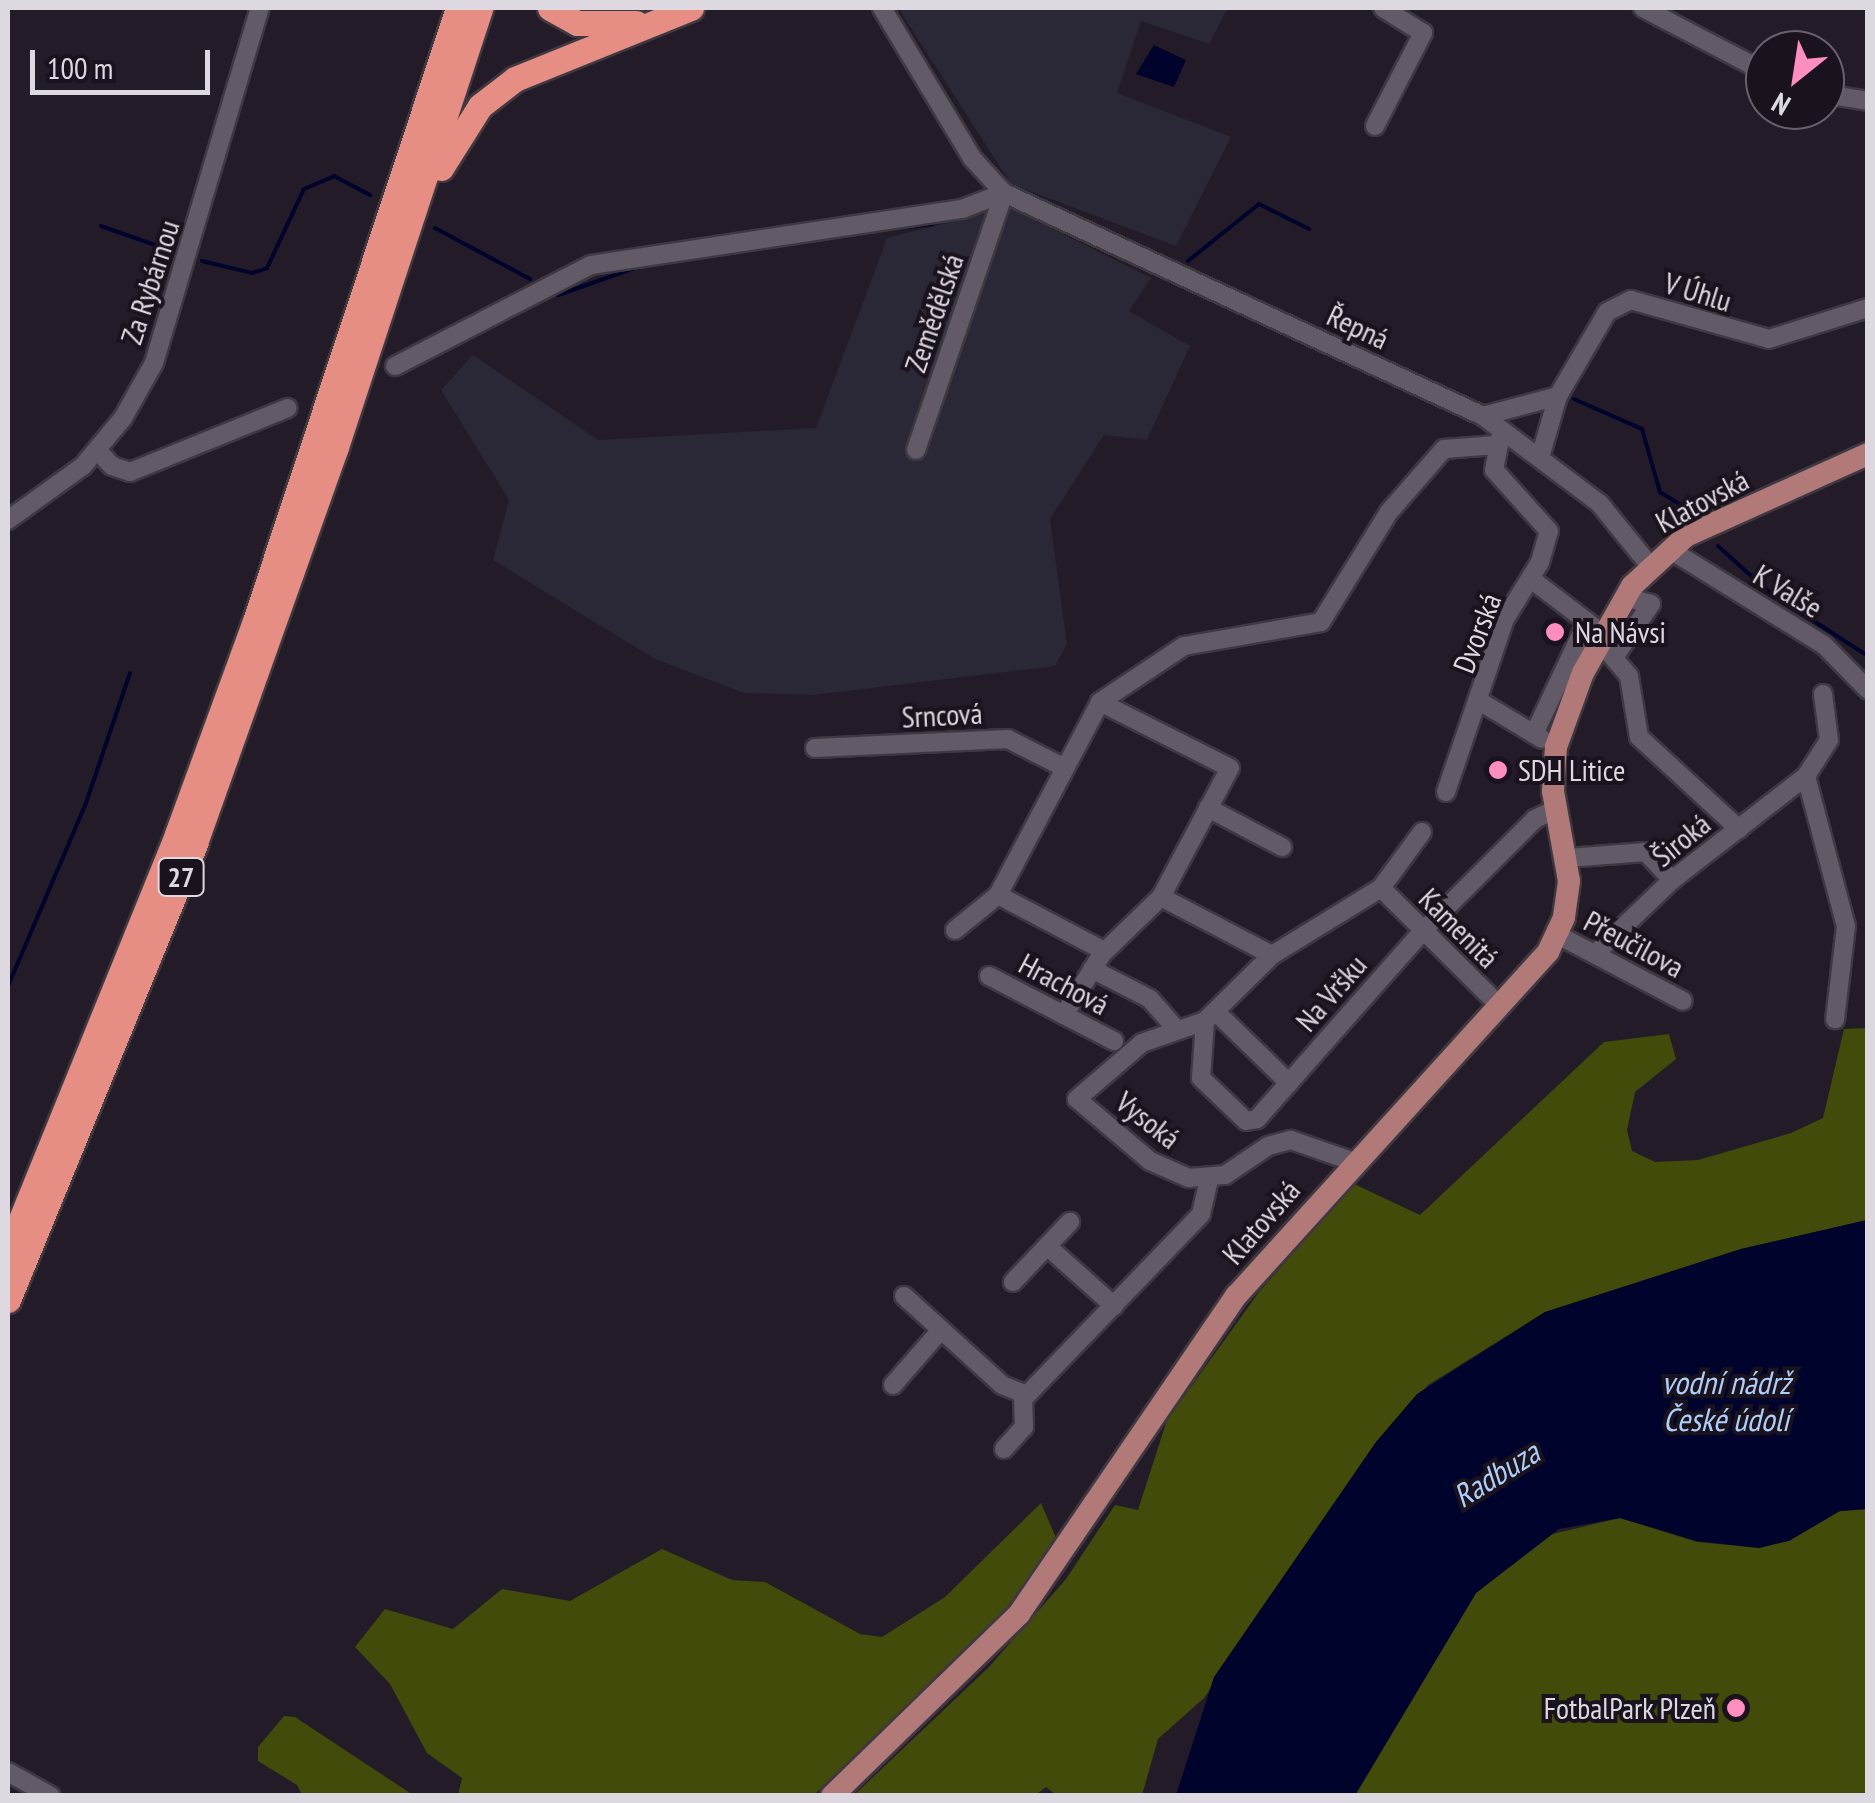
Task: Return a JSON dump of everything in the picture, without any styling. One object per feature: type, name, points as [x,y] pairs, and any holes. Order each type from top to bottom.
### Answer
[{"type":"highway","name":"27","points":[[8,1251],[235,676],[458,8]]},
{"type":"highway","name":"27","points":[[8,1300],[195,843],[403,244],[480,8]]},
{"type":"highway","points":[[550,8],[577,23],[656,20]]},
{"type":"highway","points":[[403,244],[480,106],[553,60],[691,8]]},
{"type":"main road","name":"Klatovská","points":[[832,1796],[1019,1614],[1224,1313],[1354,1162],[1500,1006],[1558,936],[1568,899],[1566,858],[1556,808],[1557,744],[1601,638],[1624,598],[1670,549],[1728,515],[1868,454]]},
{"type":"street","name":"Za Rybárnou","points":[[8,520],[98,450],[140,389],[164,337],[260,8]]},
{"type":"street","name":"Řepná","points":[[882,8],[972,158],[1004,193],[1483,416],[1501,438],[1541,454],[1600,504],[1650,566]]},
{"type":"street","points":[[1375,126],[1424,33],[1383,8]]},
{"type":"street","points":[[1643,8],[1745,62]]},
{"type":"street","points":[[394,366],[591,264],[962,209],[1004,193]]},
{"type":"street","name":"Zemědělská","points":[[916,450],[1004,193]]},
{"type":"street","name":"V Úhlu","points":[[1541,454],[1558,396],[1608,312],[1631,300],[1768,339],[1868,308]]},
{"type":"street","points":[[1483,416],[1558,396]]},
{"type":"street","points":[[98,450],[112,466],[130,472],[288,408]]},
{"type":"street","points":[[955,930],[998,895],[1100,702],[1184,646],[1321,622],[1389,512],[1444,449],[1501,438],[1494,470],[1549,531],[1530,579]]},
{"type":"street","name":"K Valše","points":[[1670,549],[1824,645],[1868,690]]},
{"type":"street","name":"Dvorská","points":[[1446,792],[1481,702],[1505,619],[1530,579],[1601,638]]},
{"type":"street","points":[[1534,732],[1601,638],[1629,676],[1639,737],[1739,829]]},
{"type":"street","points":[[1823,694],[1829,740],[1806,776],[1846,926],[1835,1019]]},
{"type":"street","points":[[1064,1015],[1104,951],[1161,898],[1230,768],[1100,702]]},
{"type":"street","points":[[1481,702],[1557,744]]},
{"type":"street","name":"Srncová","points":[[815,748],[1008,739],[1065,768]]},
{"type":"street","name":"Široká","points":[[1596,953],[1672,880],[1806,776]]},
{"type":"street","points":[[1208,808],[1282,847]]},
{"type":"street","name":"Na Vršku","points":[[1210,1017],[1201,1078],[1246,1121],[1257,1119],[1422,932],[1535,818],[1556,808]]},
{"type":"street","points":[[1092,969],[1150,999],[1178,1030],[1210,1017],[1225,995],[1272,955],[1381,888],[1422,832]]},
{"type":"street","points":[[1566,858],[1646,852],[1672,880]]},
{"type":"street","name":"Kamenitá","points":[[1381,888],[1500,1006]]},
{"type":"street","points":[[998,895],[1104,951]]},
{"type":"street","points":[[1161,898],[1272,955]]},
{"type":"street","name":"Přeučilova","points":[[1558,936],[1684,1002]]},
{"type":"street","name":"Hrachová","points":[[990,976],[1114,1041]]},
{"type":"street","points":[[1210,1017],[1289,1084]]},
{"type":"street","name":"Vysoká","points":[[1178,1030],[1142,1043],[1077,1099],[1150,1161],[1178,1175],[1209,1178]]},
{"type":"street","points":[[1004,1449],[1024,1427],[1023,1396],[1201,1214],[1209,1178],[1291,1140],[1354,1162]]},
{"type":"street","points":[[1013,1282],[1070,1222]]},
{"type":"street","points":[[1047,1246],[1114,1306]]},
{"type":"street","points":[[904,1296],[940,1331],[1023,1396]]},
{"type":"street","points":[[893,1385],[940,1331]]},
{"type":"street","points":[[8,1772],[51,1796]]},
{"type":"shaded area","points":[[898,8],[1228,8],[1209,44],[1141,21],[1117,93],[1231,137],[1176,246],[1011,184]]},
{"type":"shaded area","points":[[1009,207],[1151,278],[1129,311],[1190,346],[1147,440],[1104,435],[1050,519],[1067,644],[1055,666],[813,695],[744,693],[655,659],[493,560],[509,500],[441,390],[473,355],[598,440],[816,428],[887,238]]},
{"type":"green space","points":[[1867,1028],[1867,1220],[1741,1249],[1545,1312],[1428,1385],[1376,1442],[1204,1698],[1158,1739],[1142,1795],[1056,1795],[1046,1787],[1034,1796],[853,1796],[989,1667],[1066,1579],[1115,1505],[1138,1510],[1167,1420],[1259,1292],[1354,1184],[1420,1215],[1604,1042],[1669,1034],[1676,1059],[1635,1092],[1627,1130],[1632,1151],[1655,1162],[1698,1160],[1791,1133],[1823,1118],[1844,1029]]},
{"type":"green space","points":[[1041,1503],[1057,1540],[1011,1604],[814,1795],[458,1795],[462,1778],[427,1753],[390,1684],[355,1647],[385,1609],[453,1629],[502,1589],[570,1601],[662,1549],[732,1580],[765,1582],[860,1634],[882,1637],[945,1597]]},
{"type":"green space","points":[[1867,1509],[1867,1795],[1355,1796],[1476,1593],[1548,1535],[1620,1518],[1697,1542],[1760,1548],[1840,1511]]},
{"type":"green space","points":[[284,1716],[295,1717],[413,1795],[302,1795],[297,1785],[258,1761],[258,1747]]},
{"type":"water","points":[[1154,45],[1186,60],[1174,87],[1136,74]]},
{"type":"water","name":"vodní nádrž České údolí","points":[[1867,1220],[1867,1509],[1840,1511],[1789,1541],[1759,1548],[1697,1541],[1620,1518],[1559,1529],[1476,1593],[1355,1795],[1176,1795],[1214,1677],[1376,1442],[1417,1394],[1545,1312],[1741,1249]]},
{"type":"waterway","points":[[202,261],[252,273],[267,268],[304,189],[334,176],[370,195]]},
{"type":"waterway","points":[[1188,261],[1259,204],[1309,229]]},
{"type":"waterway","points":[[885,229],[933,224]]},
{"type":"waterway","points":[[101,226],[169,250]]},
{"type":"waterway","points":[[435,228],[530,279]]},
{"type":"waterway","points":[[558,295],[638,267]]},
{"type":"waterway","points":[[1574,399],[1642,429],[1660,492],[1692,512]]},
{"type":"waterway","points":[[1718,546],[1769,592],[1868,656]]},
{"type":"waterway","points":[[8,986],[86,803],[130,673]]},
{"type":"place","name":"Na Návsi","points":[[1555,632]]},
{"type":"place","name":"SDH Litice","points":[[1498,770]]},
{"type":"place","name":"FotbalPark Plzeň","points":[[1736,1708]]},
{"type":"water label","name":"Radbuza","points":[[1496,1474]]}]
